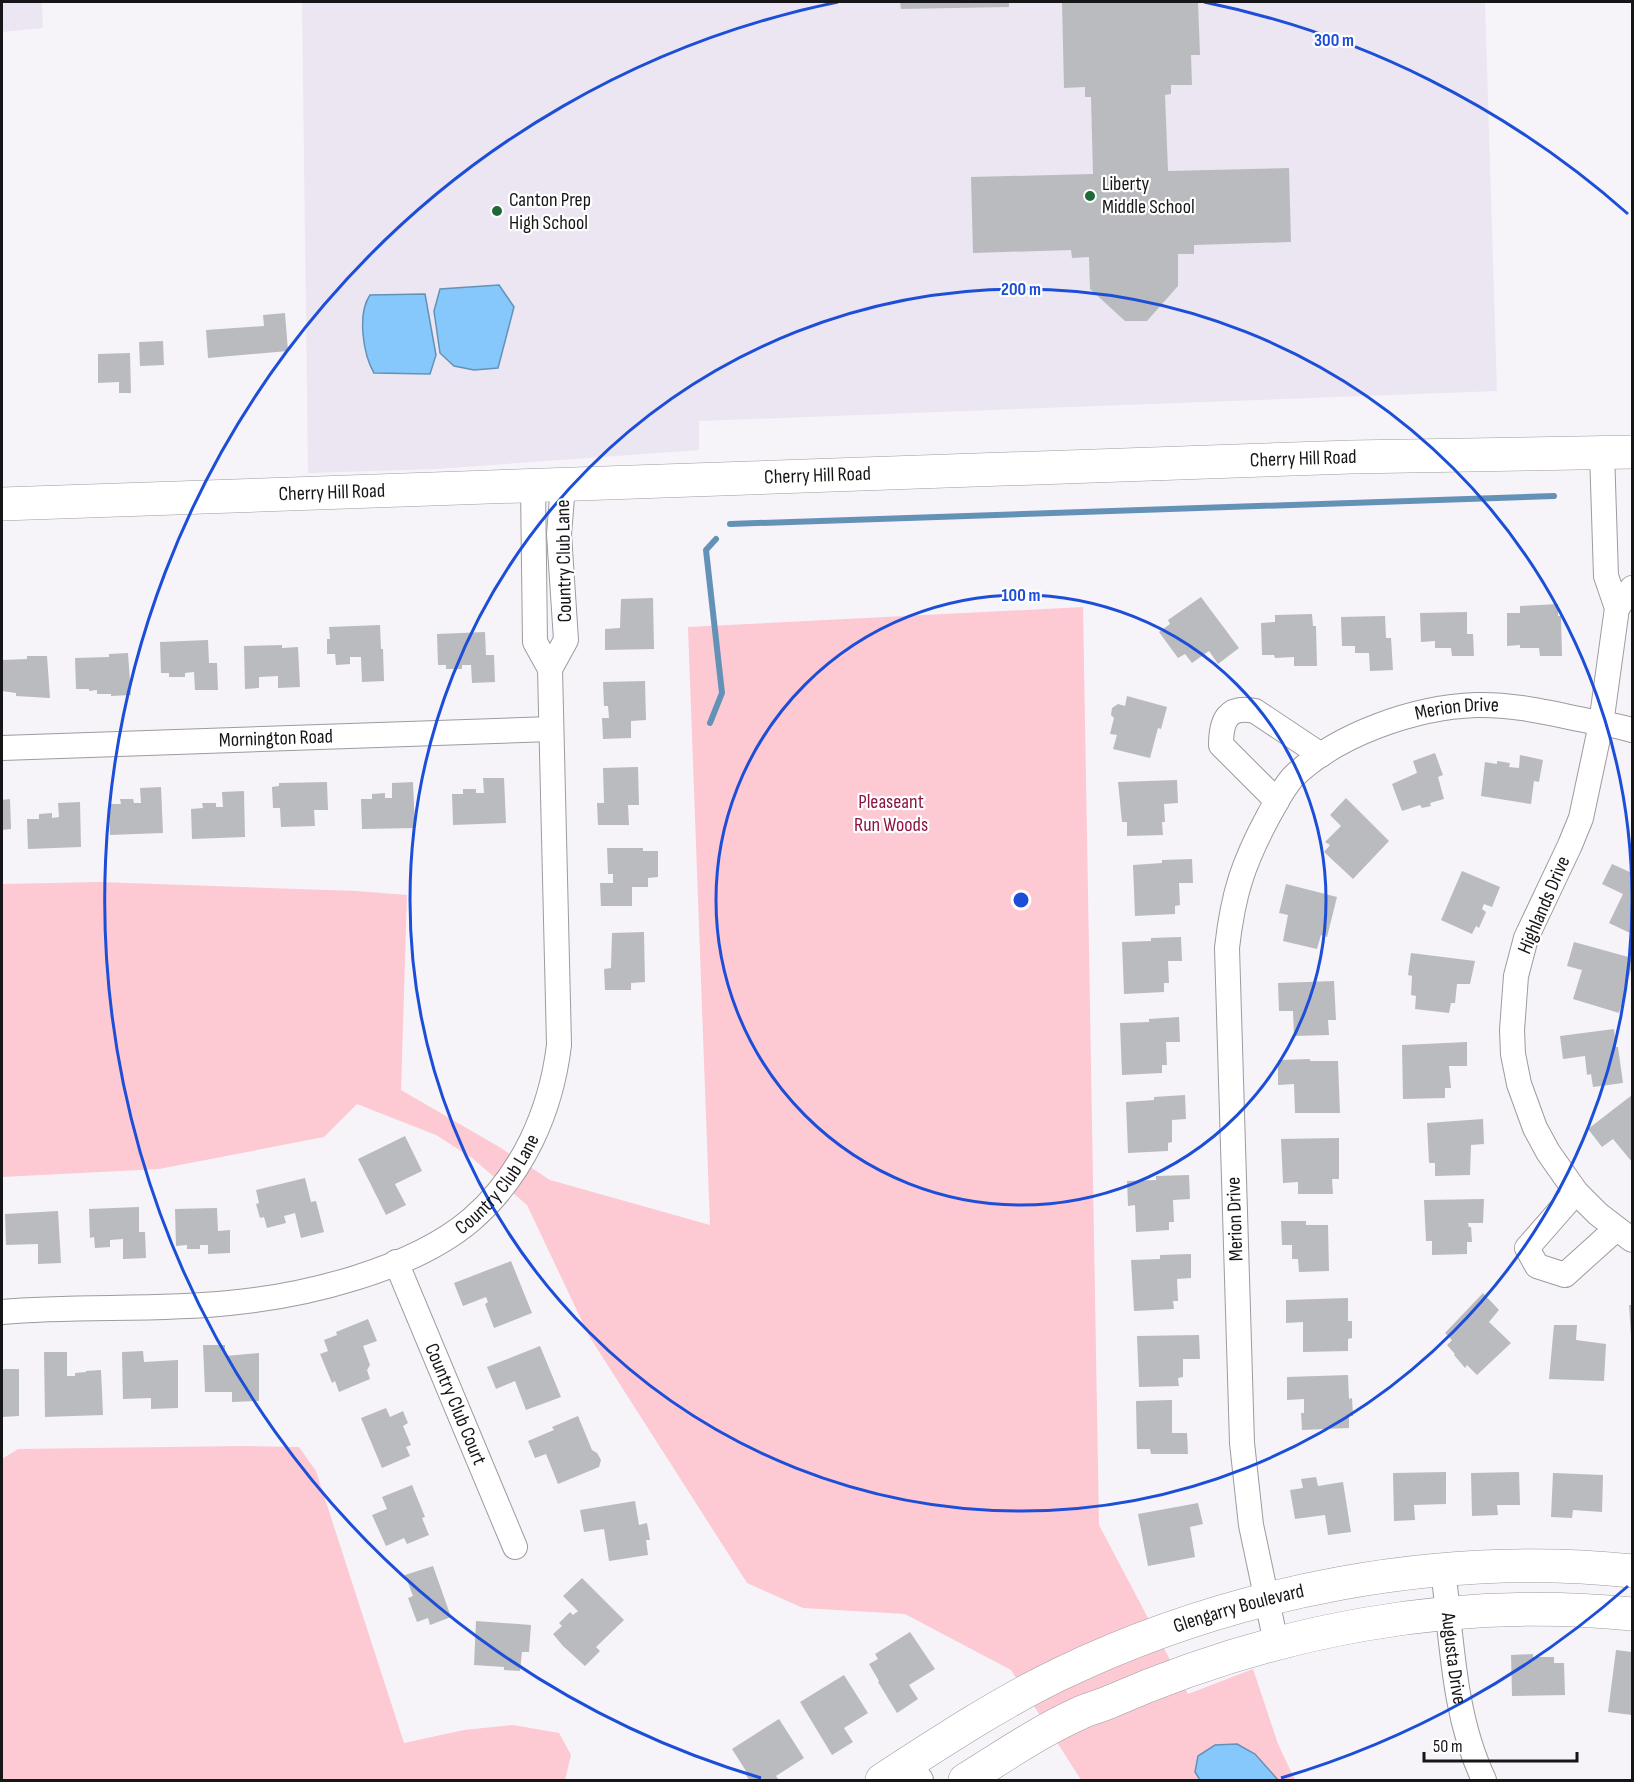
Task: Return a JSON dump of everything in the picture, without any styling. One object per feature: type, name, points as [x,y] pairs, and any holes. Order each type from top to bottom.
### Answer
[{"type":"main road","name":"Cherry Hill Road","points":[[2,504],[1351,457],[1617,452]]},
{"type":"main road","name":"Glengarry Boulevard","points":[[882,1780],[915,1771],[996,1709],[1060,1674],[1171,1629],[1266,1600],[1360,1580],[1443,1569],[1516,1565],[1590,1567],[1632,1571]]},
{"type":"main road","points":[[964,1780],[1079,1713],[1186,1671],[1276,1643],[1365,1623],[1449,1612],[1519,1608],[1632,1614]]},
{"type":"street","name":"Highlands Drive","points":[[1576,1192],[1527,1248],[1538,1266],[1565,1275],[1624,1235],[1576,1192],[1548,1152],[1526,1106],[1519,1084],[1513,1054],[1512,1007],[1516,976],[1526,938],[1581,818],[1601,724],[1617,608],[1606,576],[1617,452]]},
{"type":"street","name":"Country Club Lane","points":[[2,1312],[227,1303],[286,1296],[329,1286],[396,1262],[446,1239],[471,1220],[494,1197],[530,1145],[550,1094],[559,1045],[550,669],[535,642],[548,486]]},
{"type":"street","name":"Highlands Drive","points":[[1617,608],[1632,588]]},
{"type":"street","name":"Merion Drive","points":[[1276,1643],[1251,1525],[1242,1443],[1227,948],[1231,909],[1242,872],[1277,801],[1293,778],[1321,755],[1382,725],[1410,715],[1444,708],[1477,705],[1510,707],[1632,730]]},
{"type":"street","points":[[1277,801],[1221,745],[1221,727],[1230,713],[1243,708],[1255,711],[1321,755]]},
{"type":"street","name":"Mornington Road","points":[[2,748],[551,729]]},
{"type":"street","name":"Country Club Court","points":[[396,1262],[515,1547]]},
{"type":"street","name":"Augusta Drive","points":[[1443,1569],[1461,1714],[1474,1759],[1484,1780]]},
{"type":"shaded area","points":[[2,2],[42,2],[43,28],[2,32]]},
{"type":"shaded area","name":"Liberty Middle School","points":[[302,2],[1485,2],[1497,391],[699,421],[699,450],[436,469],[308,473]]},
{"type":"green space","name":"Pleaseant Run Woods","points":[[1083,607],[1099,1525],[1188,1694],[1253,1669],[1278,1744],[1295,1780],[1081,1780],[1011,1670],[905,1614],[803,1608],[747,1583],[589,1336],[527,1205],[472,1158],[436,1135],[357,1104],[324,1137],[159,1169],[2,1177],[2,884],[100,882],[356,891],[407,895],[401,1090],[501,1148],[550,1180],[710,1225],[688,627]]},
{"type":"green space","points":[[299,1447],[316,1471],[404,1743],[464,1730],[513,1725],[559,1733],[571,1755],[565,1780],[2,1780],[2,1459],[18,1449]]},
{"type":"water","points":[[499,285],[514,307],[498,368],[474,370],[454,366],[440,353],[434,311],[440,289]]},
{"type":"water","points":[[425,294],[436,355],[430,374],[374,373],[364,345],[363,334],[364,313],[370,295]]},
{"type":"water","points":[[1237,1744],[1255,1754],[1278,1780],[1200,1780],[1195,1772],[1198,1756],[1215,1745]]},
{"type":"building","points":[[900,2],[1009,2],[1009,7],[901,9]]},
{"type":"building","points":[[1062,2],[1198,2],[1200,55],[1191,55],[1192,85],[1171,85],[1171,94],[1165,95],[1168,171],[1289,168],[1291,242],[1194,245],[1194,254],[1178,254],[1178,286],[1147,321],[1125,321],[1090,289],[1089,257],[1072,258],[1071,250],[973,253],[971,177],[1093,174],[1091,97],[1085,97],[1085,87],[1064,88]]},
{"type":"building","points":[[285,313],[288,351],[208,358],[206,330],[264,326],[263,315]]},
{"type":"building","points":[[163,341],[164,365],[140,366],[139,342]]},
{"type":"building","points":[[130,353],[131,393],[119,393],[119,382],[98,383],[98,354]]},
{"type":"building","points":[[1201,597],[1239,648],[1218,664],[1209,651],[1192,663],[1185,654],[1178,658],[1159,632],[1170,624],[1168,620]]},
{"type":"building","points":[[653,598],[654,649],[605,650],[605,629],[620,628],[621,599]]},
{"type":"building","points":[[1558,604],[1558,616],[1561,616],[1562,656],[1540,656],[1539,648],[1520,648],[1520,645],[1507,646],[1507,613],[1520,613],[1520,606]]},
{"type":"building","points":[[1467,612],[1467,634],[1473,634],[1474,656],[1452,656],[1451,648],[1435,648],[1435,641],[1421,642],[1420,613]]},
{"type":"building","points":[[1312,614],[1313,626],[1316,626],[1317,666],[1294,666],[1294,657],[1275,658],[1274,655],[1262,655],[1261,623],[1275,622],[1275,615]]},
{"type":"building","points":[[1385,616],[1386,638],[1391,638],[1393,670],[1370,671],[1369,653],[1355,653],[1355,646],[1342,646],[1341,617]]},
{"type":"building","points":[[380,625],[384,681],[362,682],[361,657],[350,657],[350,664],[336,665],[335,654],[327,654],[327,639],[330,639],[329,627]]},
{"type":"building","points":[[485,632],[486,655],[494,655],[495,682],[472,683],[471,665],[462,665],[462,669],[446,669],[446,665],[438,665],[437,634]]},
{"type":"building","points":[[208,640],[209,663],[217,663],[218,690],[195,690],[194,672],[185,673],[185,677],[169,677],[169,673],[161,673],[160,642]]},
{"type":"building","points":[[282,645],[282,648],[298,647],[300,687],[278,688],[278,676],[259,677],[259,688],[245,689],[244,646]]},
{"type":"building","points":[[128,653],[131,695],[111,696],[111,694],[97,694],[97,690],[76,689],[75,658],[109,657],[109,654]]},
{"type":"building","points":[[27,656],[47,656],[50,698],[16,696],[16,693],[2,691],[2,660],[27,659]]},
{"type":"building","points":[[645,681],[646,720],[631,721],[631,738],[603,739],[602,718],[609,718],[608,706],[604,706],[603,682]]},
{"type":"building","points":[[1127,696],[1167,707],[1161,729],[1158,728],[1150,758],[1113,749],[1117,735],[1110,734],[1114,718],[1111,715],[1112,708],[1118,704],[1125,706]]},
{"type":"building","points":[[1435,753],[1443,775],[1438,777],[1444,799],[1430,803],[1431,806],[1422,808],[1420,805],[1402,811],[1392,784],[1417,773],[1413,761]]},
{"type":"building","points":[[1520,755],[1543,760],[1539,782],[1534,781],[1531,804],[1481,796],[1485,762],[1510,763],[1509,767],[1519,768]]},
{"type":"building","points":[[638,767],[639,805],[628,805],[629,825],[598,825],[597,803],[604,803],[603,768]]},
{"type":"building","points":[[483,778],[504,778],[506,823],[453,825],[452,794],[463,794],[463,789],[476,789],[476,793],[484,793]]},
{"type":"building","points":[[1177,780],[1178,803],[1164,804],[1163,835],[1127,836],[1127,822],[1122,822],[1118,782]]},
{"type":"building","points":[[327,782],[328,810],[314,810],[315,826],[281,827],[280,808],[273,808],[272,787],[279,786],[279,783]]},
{"type":"building","points":[[413,782],[415,828],[362,829],[361,799],[372,799],[372,794],[385,793],[385,798],[392,798],[392,783]]},
{"type":"building","points":[[161,787],[163,833],[110,835],[109,804],[121,804],[120,799],[133,799],[134,803],[141,803],[140,788]]},
{"type":"building","points":[[244,791],[245,837],[192,839],[191,809],[203,808],[202,803],[216,803],[216,807],[223,807],[222,792]]},
{"type":"building","points":[[1346,798],[1389,841],[1353,879],[1324,852],[1330,845],[1325,842],[1341,826],[1330,815]]},
{"type":"building","points":[[10,799],[11,829],[2,830],[2,800]]},
{"type":"building","points":[[80,802],[81,847],[28,849],[27,819],[39,819],[39,814],[52,813],[52,818],[59,817],[58,803]]},
{"type":"building","points":[[607,848],[643,848],[643,851],[658,851],[658,877],[648,878],[648,887],[632,887],[632,906],[601,906],[600,883],[613,883],[613,874],[608,874]]},
{"type":"building","points":[[1192,859],[1193,883],[1179,883],[1180,905],[1175,906],[1175,914],[1135,916],[1133,865],[1162,863],[1162,860]]},
{"type":"building","points":[[1612,864],[1632,873],[1632,934],[1609,923],[1623,894],[1602,884]]},
{"type":"building","points":[[1462,871],[1500,887],[1492,907],[1484,904],[1482,909],[1486,912],[1479,928],[1476,926],[1472,934],[1441,920]]},
{"type":"building","points":[[1286,884],[1337,897],[1327,937],[1321,935],[1317,949],[1283,941],[1288,915],[1279,913]]},
{"type":"building","points":[[644,932],[645,982],[631,983],[631,990],[605,990],[604,969],[611,968],[612,933]]},
{"type":"building","points":[[1181,937],[1182,961],[1168,961],[1169,983],[1164,983],[1164,992],[1124,994],[1122,942]]},
{"type":"building","points":[[1574,942],[1632,958],[1632,966],[1619,1013],[1573,999],[1582,970],[1567,966]]},
{"type":"building","points":[[1411,953],[1475,961],[1470,984],[1457,984],[1455,1003],[1451,1003],[1449,1013],[1415,1009],[1416,996],[1411,995],[1412,976],[1408,975]]},
{"type":"building","points":[[1334,981],[1336,1020],[1328,1020],[1329,1035],[1294,1036],[1293,1011],[1279,1011],[1278,983]]},
{"type":"building","points":[[1179,1017],[1180,1042],[1166,1042],[1167,1065],[1162,1065],[1162,1073],[1122,1075],[1120,1023],[1149,1022],[1149,1019]]},
{"type":"building","points":[[1614,1029],[1623,1083],[1593,1087],[1591,1074],[1587,1075],[1585,1056],[1563,1059],[1560,1036]]},
{"type":"building","points":[[1467,1042],[1467,1066],[1449,1066],[1451,1088],[1445,1088],[1445,1098],[1403,1099],[1402,1045]]},
{"type":"building","points":[[1310,1059],[1310,1061],[1338,1061],[1340,1113],[1295,1113],[1294,1084],[1278,1085],[1278,1060]]},
{"type":"building","points":[[1185,1095],[1186,1119],[1172,1120],[1172,1142],[1168,1143],[1168,1151],[1128,1153],[1126,1102]]},
{"type":"building","points":[[1632,1095],[1632,1162],[1613,1139],[1602,1147],[1588,1129]]},
{"type":"building","points":[[1483,1119],[1484,1144],[1471,1145],[1470,1175],[1435,1176],[1435,1163],[1429,1163],[1427,1123]]},
{"type":"building","points":[[405,1136],[422,1171],[395,1184],[406,1205],[386,1215],[358,1159]]},
{"type":"building","points":[[1339,1138],[1339,1179],[1332,1179],[1333,1194],[1298,1194],[1298,1182],[1283,1183],[1281,1139]]},
{"type":"building","points":[[1189,1175],[1190,1199],[1173,1200],[1174,1222],[1169,1222],[1169,1230],[1136,1232],[1135,1205],[1128,1206],[1127,1181],[1156,1180],[1156,1176]]},
{"type":"building","points":[[305,1178],[311,1202],[316,1201],[324,1232],[301,1238],[295,1213],[284,1216],[286,1223],[267,1228],[264,1217],[260,1218],[256,1204],[259,1203],[256,1190]]},
{"type":"building","points":[[1484,1199],[1483,1223],[1468,1223],[1471,1227],[1472,1242],[1467,1242],[1467,1254],[1432,1255],[1432,1241],[1426,1241],[1424,1200]]},
{"type":"building","points":[[139,1207],[139,1232],[145,1232],[146,1258],[123,1259],[123,1239],[110,1240],[110,1247],[95,1248],[94,1237],[90,1238],[89,1209]]},
{"type":"building","points":[[217,1208],[218,1231],[230,1230],[230,1253],[208,1254],[208,1245],[200,1245],[200,1249],[187,1249],[187,1245],[176,1246],[175,1209]]},
{"type":"building","points":[[58,1211],[61,1263],[38,1264],[38,1244],[6,1245],[5,1214]]},
{"type":"building","points":[[1281,1221],[1306,1221],[1306,1225],[1328,1225],[1329,1271],[1299,1272],[1298,1259],[1292,1259],[1292,1245],[1282,1245]]},
{"type":"building","points":[[1191,1254],[1191,1278],[1177,1279],[1178,1301],[1173,1301],[1174,1309],[1134,1311],[1131,1260],[1160,1259],[1160,1255]]},
{"type":"building","points":[[511,1261],[532,1313],[494,1328],[485,1304],[488,1302],[486,1297],[463,1306],[454,1283]]},
{"type":"building","points":[[1483,1293],[1499,1310],[1489,1322],[1511,1343],[1477,1375],[1467,1365],[1465,1368],[1454,1355],[1447,1345],[1452,1340],[1445,1333]]},
{"type":"building","points":[[1348,1298],[1348,1321],[1352,1321],[1352,1338],[1348,1339],[1348,1351],[1303,1352],[1303,1322],[1286,1323],[1286,1300]]},
{"type":"building","points":[[1629,1305],[1632,1305],[1632,1336],[1631,1336]]},
{"type":"building","points":[[368,1319],[377,1341],[363,1346],[370,1365],[367,1370],[370,1379],[339,1392],[335,1381],[332,1383],[320,1354],[328,1351],[324,1340],[337,1335],[336,1332]]},
{"type":"building","points":[[1554,1325],[1577,1325],[1576,1340],[1606,1344],[1604,1381],[1549,1379]]},
{"type":"building","points":[[1199,1335],[1200,1359],[1183,1359],[1183,1377],[1178,1378],[1179,1386],[1139,1387],[1137,1336]]},
{"type":"building","points":[[203,1345],[225,1345],[225,1356],[259,1353],[259,1401],[232,1402],[232,1392],[205,1392]]},
{"type":"building","points":[[540,1346],[561,1397],[526,1410],[515,1381],[496,1389],[487,1367]]},
{"type":"building","points":[[143,1351],[144,1362],[178,1360],[178,1408],[151,1409],[151,1398],[123,1399],[122,1352]]},
{"type":"building","points":[[44,1352],[67,1352],[67,1376],[101,1370],[103,1415],[45,1417]]},
{"type":"building","points":[[19,1369],[19,1416],[2,1417],[2,1371]]},
{"type":"building","points":[[1348,1375],[1349,1399],[1352,1398],[1353,1416],[1349,1416],[1349,1428],[1302,1430],[1301,1413],[1304,1413],[1304,1399],[1287,1400],[1287,1377]]},
{"type":"building","points":[[1172,1400],[1172,1433],[1187,1433],[1188,1454],[1151,1454],[1150,1449],[1137,1449],[1136,1401]]},
{"type":"building","points":[[386,1408],[390,1417],[403,1411],[408,1423],[403,1426],[411,1445],[406,1447],[410,1456],[382,1468],[361,1418]]},
{"type":"building","points":[[578,1416],[592,1450],[601,1460],[599,1467],[558,1484],[546,1454],[535,1458],[528,1441]]},
{"type":"building","points":[[1446,1472],[1446,1504],[1414,1505],[1415,1520],[1394,1521],[1393,1473]]},
{"type":"building","points":[[1519,1472],[1520,1505],[1497,1505],[1498,1515],[1472,1516],[1471,1473]]},
{"type":"building","points":[[1553,1473],[1603,1475],[1602,1512],[1573,1510],[1572,1518],[1551,1517]]},
{"type":"building","points":[[1316,1477],[1318,1486],[1343,1482],[1351,1532],[1328,1535],[1325,1515],[1295,1519],[1290,1490],[1303,1488],[1301,1479]]},
{"type":"building","points":[[412,1485],[425,1517],[422,1518],[429,1535],[407,1544],[404,1538],[386,1546],[372,1515],[387,1509],[382,1497]]},
{"type":"building","points":[[635,1501],[639,1525],[647,1523],[650,1540],[646,1540],[648,1555],[609,1561],[604,1529],[584,1532],[580,1510]]},
{"type":"building","points":[[1198,1503],[1203,1524],[1190,1527],[1195,1557],[1148,1566],[1138,1514]]},
{"type":"building","points":[[433,1566],[451,1617],[430,1625],[428,1618],[417,1622],[408,1598],[413,1596],[405,1575]]},
{"type":"building","points":[[582,1578],[624,1620],[596,1647],[600,1651],[585,1666],[553,1634],[562,1626],[559,1623],[570,1612],[573,1615],[578,1611],[563,1596]]},
{"type":"building","points":[[476,1621],[531,1625],[529,1652],[522,1652],[520,1671],[504,1670],[504,1667],[474,1665]]},
{"type":"building","points":[[910,1632],[935,1669],[909,1685],[918,1699],[897,1713],[869,1664],[878,1659],[875,1654]]},
{"type":"building","points":[[1616,1650],[1632,1652],[1632,1715],[1608,1712]]},
{"type":"building","points":[[1533,1654],[1533,1657],[1554,1657],[1554,1663],[1564,1663],[1565,1695],[1512,1696],[1511,1655]]},
{"type":"building","points":[[844,1675],[868,1713],[844,1728],[853,1742],[832,1755],[800,1702]]},
{"type":"building","points":[[779,1719],[804,1758],[776,1776],[779,1780],[749,1780],[732,1749]]},
{"type":"waterway","points":[[730,524],[1554,496]]},
{"type":"waterway","points":[[710,723],[722,693],[706,550],[716,539]]},
{"type":"place","name":"Liberty Middle School","points":[[1090,196]]},
{"type":"place","name":"Canton Prep High School","points":[[497,211]]}]
